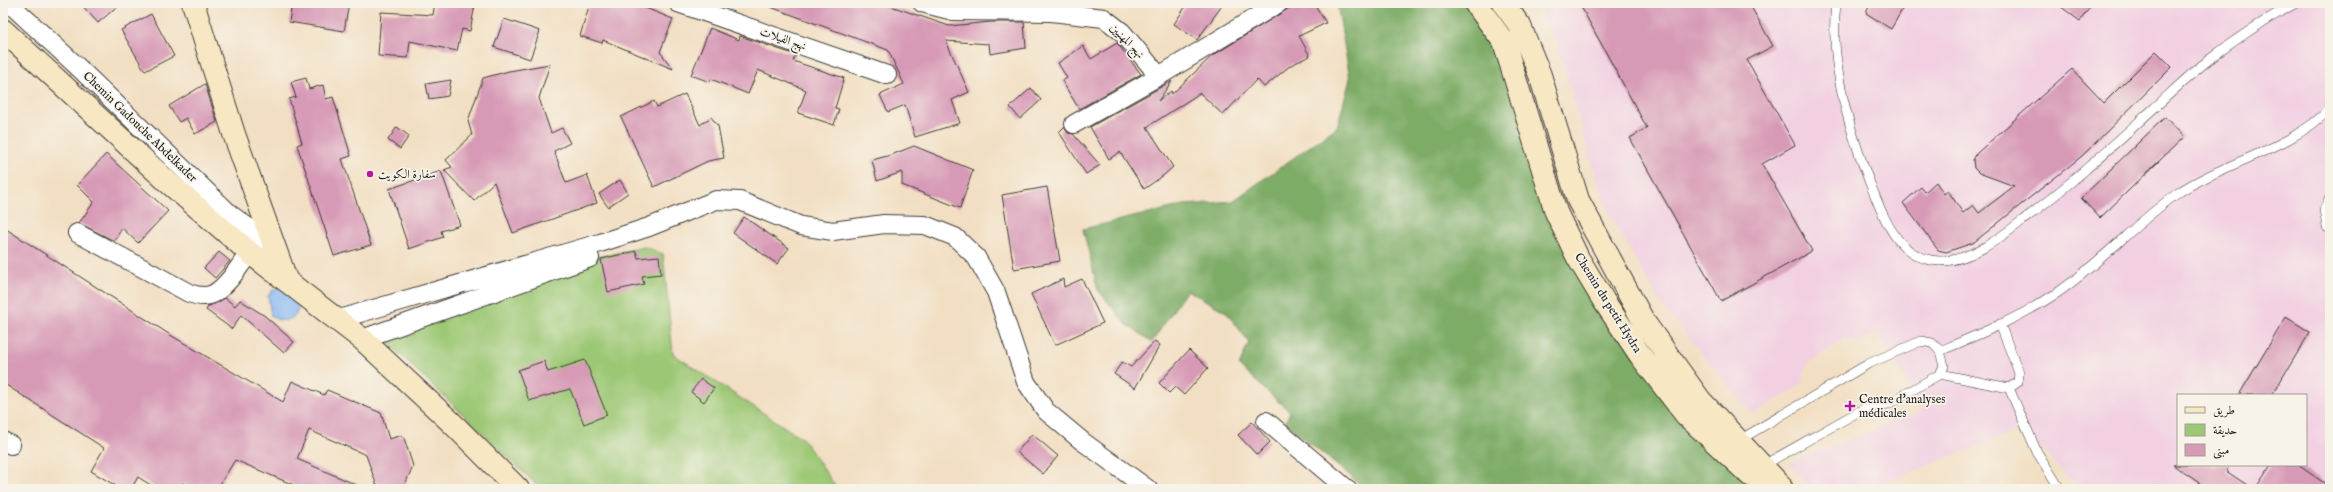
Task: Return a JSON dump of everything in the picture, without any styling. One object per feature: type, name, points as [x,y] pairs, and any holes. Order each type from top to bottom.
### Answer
[{"type":"main road","points":[[193,3],[234,134],[260,245]]},
{"type":"main road","name":"Chemin du petit Hydra","points":[[1475,3],[1504,42],[1556,212],[1578,258],[1604,301],[1640,355],[1686,415],[1729,446],[1757,470],[1783,489]]},
{"type":"main road","name":"Chemin du petit Hydra","points":[[1503,3],[1520,26],[1540,75],[1578,200],[1591,226],[1644,322],[1700,400],[1729,446]]},
{"type":"main road","points":[[3,30],[169,183],[260,245],[286,279],[336,320],[362,338],[452,423],[518,489]]},
{"type":"street","name":"Chemin Gadouche Abdelkader","points":[[9,3],[79,68],[260,245]]},
{"type":"street","name":"نهج الفيلات","points":[[678,3],[887,75]]},
{"type":"street","name":"نهج المهنيين","points":[[922,3],[953,11],[1051,12],[1104,18],[1122,32],[1159,76]]},
{"type":"street","points":[[1074,124],[1159,76],[1279,3]]},
{"type":"street","points":[[336,320],[649,227],[716,200],[740,201],[800,226],[833,231],[884,224],[925,225],[954,237],[976,257],[996,292],[1026,382],[1046,411],[1082,441],[1148,489]]},
{"type":"street","points":[[362,338],[598,255],[649,227]]},
{"type":"street","points":[[77,233],[189,293],[200,297],[212,294],[221,288],[260,245]]},
{"type":"street","points":[[1266,421],[1348,489]]},
{"type":"lane","points":[[1836,3],[1834,24],[1837,65],[1861,161],[1883,216],[1900,244],[1922,258],[1941,261],[1966,256],[1997,239],[2062,191],[2205,63],[2271,16],[2296,3]]},
{"type":"lane","points":[[1940,351],[2000,324],[2056,293],[2178,193],[2210,174],[2288,139],[2330,108]]},
{"type":"lane","points":[[2330,198],[2324,210],[2327,227],[2330,229]]},
{"type":"lane","points":[[1940,374],[2009,388],[2018,382],[2019,373],[2000,324]]},
{"type":"lane","points":[[1729,446],[1875,361],[1921,341],[1932,343],[1940,351],[1944,366],[1940,374],[1888,404],[1865,408],[1757,470]]},
{"type":"lane","points":[[2009,388],[2037,452],[2060,489]]},
{"type":"shaded area","points":[[1536,3],[2330,3],[2330,489],[2085,489],[2069,479],[2022,429],[1868,489],[1811,489],[1789,463],[1922,411],[1899,368],[1877,333],[1857,343],[1846,338],[1807,364],[1801,385],[1753,415],[1663,307],[1609,213],[1594,170],[1558,46]]},
{"type":"green space","points":[[1337,3],[1471,3],[1487,22],[1556,212],[1616,321],[1765,489],[1366,489],[1285,423],[1290,412],[1239,366],[1249,342],[1226,312],[1187,290],[1152,342],[1126,324],[1098,290],[1083,229],[1184,205],[1233,201],[1337,127],[1350,79]]},
{"type":"green space","points":[[645,247],[663,254],[673,354],[803,439],[837,489],[541,489],[383,338],[599,257]]},
{"type":"water","points":[[282,287],[300,303],[296,315],[290,319],[284,320],[271,316],[268,296],[273,290]]},
{"type":"building","points":[[80,3],[121,3],[98,23]]},
{"type":"building","points":[[292,3],[349,3],[344,31],[289,22]]},
{"type":"building","points":[[435,3],[464,3],[475,5],[470,31],[462,29],[457,51],[410,41],[408,58],[378,56],[381,12],[433,15]]},
{"type":"building","points":[[590,3],[625,3],[637,7],[638,5],[673,19],[660,52],[673,69],[603,40],[602,43],[580,36]]},
{"type":"building","points":[[765,3],[882,3],[949,26],[991,22],[1024,22],[1026,48],[990,54],[989,44],[946,41],[969,92],[952,100],[960,123],[915,137],[905,105],[888,112],[880,95],[904,84],[888,50],[765,5]]},
{"type":"building","points":[[1188,3],[1224,3],[1197,40],[1174,24]]},
{"type":"building","points":[[1297,3],[1314,3],[1326,23],[1299,36],[1310,56],[1291,65],[1264,87],[1257,79],[1223,115],[1200,93],[1147,127],[1173,167],[1144,189],[1120,152],[1109,159],[1090,127],[1172,81],[1158,101],[1171,91],[1172,94],[1212,56]]},
{"type":"building","points":[[1579,3],[1749,3],[1773,46],[1747,60],[1795,145],[1762,164],[1812,251],[1721,301],[1630,138],[1647,128]]},
{"type":"building","points":[[1871,3],[1906,3],[1891,29],[1866,13]]},
{"type":"building","points":[[2056,3],[2093,3],[2080,21]]},
{"type":"building","points":[[151,14],[174,56],[145,71],[121,30]]},
{"type":"building","points":[[504,19],[540,31],[530,59],[494,47]]},
{"type":"building","points":[[710,28],[739,40],[740,36],[796,55],[793,61],[844,78],[835,108],[839,109],[834,125],[798,113],[806,90],[758,70],[748,94],[711,79],[710,82],[691,75]]},
{"type":"building","points":[[1117,43],[1141,74],[1079,109],[1062,81],[1067,78],[1058,63],[1083,46],[1091,59]]},
{"type":"building","points":[[2156,51],[2172,67],[2082,156],[1973,243],[1946,252],[1938,250],[1903,203],[1921,187],[1925,192],[1936,182],[1944,194],[1948,191],[1963,213],[1973,205],[1979,213],[2014,186],[1979,173],[1974,168],[1973,160],[1977,153],[2072,69],[2104,103]]},
{"type":"building","points":[[550,64],[539,98],[551,133],[562,128],[570,143],[554,151],[566,183],[587,175],[597,203],[513,233],[494,182],[474,201],[444,170],[452,167],[446,160],[472,135],[468,121],[483,78],[509,71]]},
{"type":"building","points":[[306,78],[309,89],[323,85],[326,99],[333,97],[351,156],[342,159],[371,245],[334,256],[297,145],[302,143],[289,99],[296,97],[291,82]]},
{"type":"building","points":[[451,80],[448,96],[429,99],[426,84]]},
{"type":"building","points":[[205,84],[217,122],[195,134],[186,118],[179,122],[169,106]]},
{"type":"building","points":[[1031,88],[1041,100],[1020,119],[1010,107]]},
{"type":"building","points":[[685,94],[700,125],[711,117],[718,126],[724,158],[708,161],[654,187],[621,117],[654,101],[657,107]]},
{"type":"building","points":[[2165,117],[2184,137],[2100,218],[2081,198]]},
{"type":"building","points":[[397,127],[409,136],[400,149],[388,140]]},
{"type":"building","points":[[1064,127],[1068,133],[1073,134],[1100,165],[1086,174],[1059,132]]},
{"type":"building","points":[[914,146],[973,170],[960,208],[902,185],[902,172],[877,181],[872,160],[891,155]]},
{"type":"building","points":[[106,154],[168,211],[138,243],[122,228],[114,241],[79,223],[94,202],[77,185]]},
{"type":"building","points":[[441,171],[460,225],[441,231],[443,237],[409,249],[389,189]]},
{"type":"building","points":[[620,180],[628,193],[608,207],[599,194]]},
{"type":"building","points":[[1047,187],[1060,261],[1014,269],[1002,195]]},
{"type":"building","points":[[744,217],[789,248],[777,264],[733,233]]},
{"type":"building","points":[[3,227],[172,336],[283,402],[292,381],[324,395],[327,390],[381,413],[389,439],[403,435],[413,466],[403,489],[378,489],[366,455],[309,430],[297,459],[366,489],[303,489],[235,460],[217,489],[193,489],[183,483],[179,489],[157,489],[138,477],[131,489],[121,489],[91,471],[104,448],[3,383]]},
{"type":"building","points":[[636,251],[638,258],[659,256],[661,274],[642,276],[644,284],[608,292],[601,259]]},
{"type":"building","points":[[219,252],[230,261],[215,278],[204,268]]},
{"type":"building","points":[[1063,279],[1064,287],[1082,279],[1103,323],[1055,345],[1031,294]]},
{"type":"building","points":[[225,298],[235,306],[240,300],[265,316],[294,342],[284,353],[241,315],[232,329],[206,310],[209,306]]},
{"type":"building","points":[[2286,317],[2310,332],[2273,394],[2240,394]]},
{"type":"building","points":[[1155,341],[1160,345],[1135,388],[1114,374],[1122,362],[1131,367]]},
{"type":"building","points":[[1189,350],[1208,368],[1184,395],[1175,387],[1169,393],[1159,383]]},
{"type":"building","points":[[585,360],[607,415],[584,424],[570,389],[529,401],[518,370],[544,361],[548,372]]},
{"type":"building","points":[[701,379],[714,388],[704,402],[691,392]]},
{"type":"building","points":[[1252,422],[1270,442],[1257,455],[1238,435]]},
{"type":"building","points":[[1032,434],[1058,456],[1043,474],[1017,452]]},
{"type":"building","points":[[2173,465],[2229,466],[2226,471],[2253,489],[2208,489]]},
{"type":"building","points":[[2270,466],[2299,466],[2330,487],[2330,489],[2255,489]]},
{"type":"place","name":"سفارة الكويت","points":[[370,174]]},
{"type":"place","name":"Centre d'analyses médicales","points":[[1850,406]]}]
